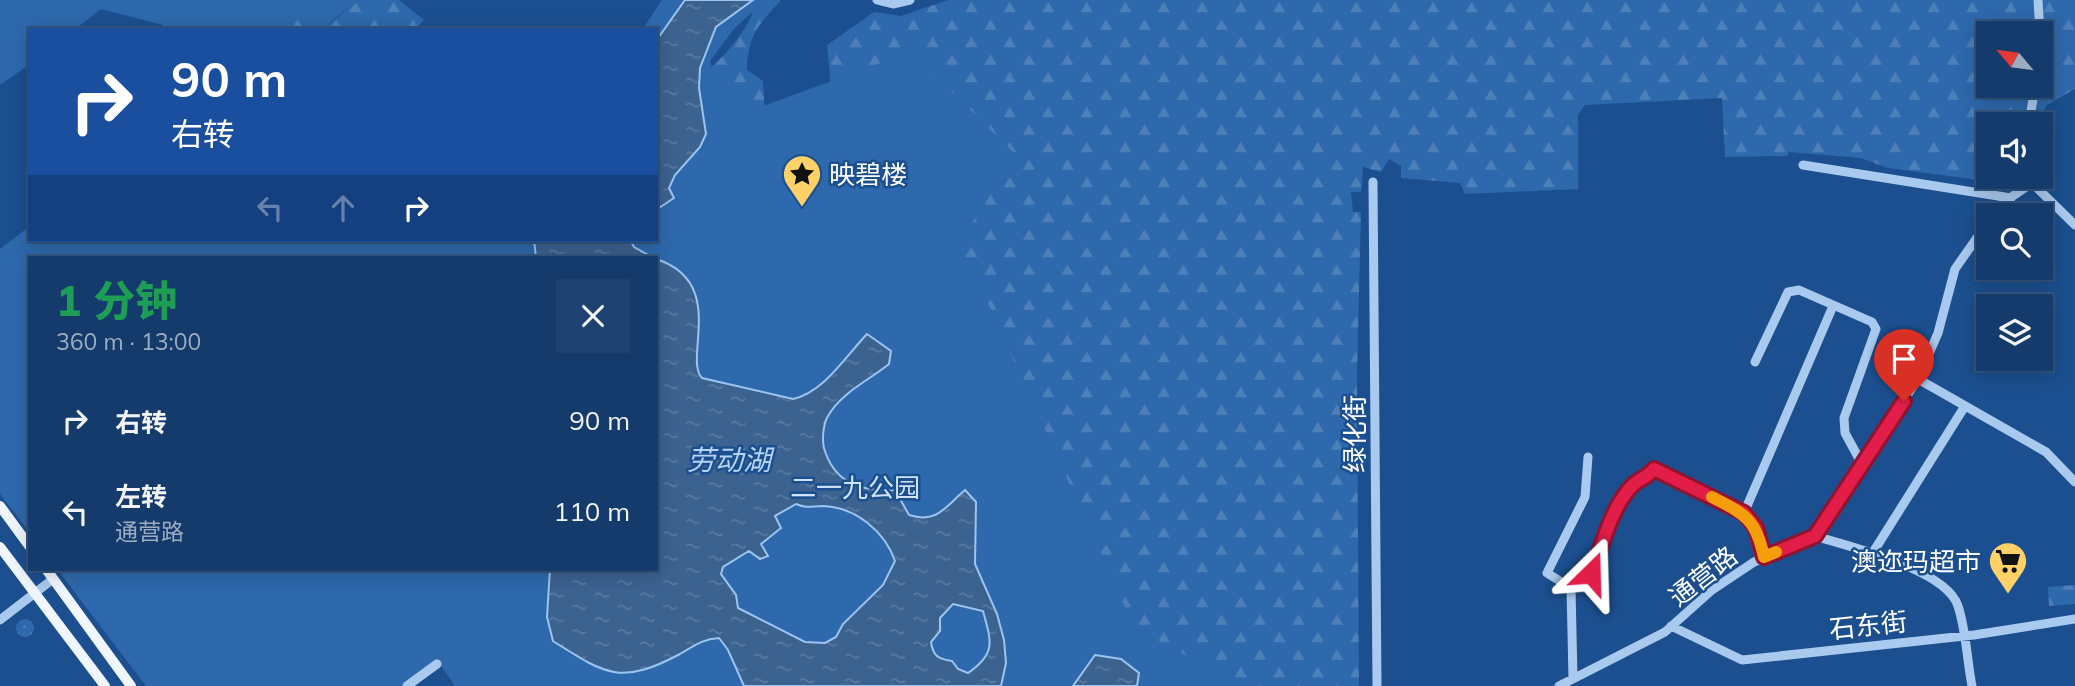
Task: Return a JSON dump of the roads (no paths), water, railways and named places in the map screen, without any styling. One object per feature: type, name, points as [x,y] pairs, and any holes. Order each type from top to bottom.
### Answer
[{"type":"main road","points":[[0,506],[28,544]]},
{"type":"main road","points":[[0,547],[105,686]]},
{"type":"main road","points":[[48,571],[131,686]]},
{"type":"street","points":[[877,0],[893,4],[910,0]]},
{"type":"street","points":[[2038,0],[2039,21]]},
{"type":"street","points":[[1803,165],[1985,191],[2011,198]]},
{"type":"street","name":"绿化街","points":[[1373,182],[1377,686]]},
{"type":"street","points":[[2006,203],[2022,189]]},
{"type":"street","points":[[2041,189],[2075,225]]},
{"type":"street","points":[[1972,686],[1958,606],[1952,593],[1902,564],[1815,536],[1918,379],[1938,333],[1955,269],[1976,239]]},
{"type":"street","points":[[1755,362],[1788,292],[1799,290],[1872,322],[1876,329],[1844,418],[1845,433],[1862,464]]},
{"type":"street","points":[[1744,513],[1833,306]]},
{"type":"street","points":[[1918,379],[2046,452],[2075,482]]},
{"type":"street","points":[[1872,554],[1965,406]]},
{"type":"street","points":[[1573,679],[1571,588],[1547,573],[1585,497],[1588,457]]},
{"type":"street","points":[[1591,573],[1620,504],[1634,483],[1647,479],[1654,469],[1744,513],[1756,528],[1764,557]]},
{"type":"street","name":"通营路","points":[[1559,686],[1671,626],[1712,590],[1764,557],[1815,536]]},
{"type":"street","points":[[0,620],[54,579]]},
{"type":"street","name":"石东街","points":[[1671,626],[1742,660],[1963,636],[2075,619]]},
{"type":"street","points":[[407,686],[437,664]]},
{"type":"water","points":[[685,0],[753,0],[716,27],[700,68],[699,88],[706,134],[700,147],[675,175],[669,188],[674,198],[658,209],[658,38]]},
{"type":"water","points":[[534,242],[631,242],[634,247],[650,256],[536,256]]},
{"type":"water","name":"劳动湖","points":[[658,260],[678,270],[691,285],[697,302],[697,355],[702,378],[793,399],[815,389],[867,334],[891,351],[889,364],[848,393],[828,416],[823,436],[824,448],[835,470],[842,477],[860,487],[895,490],[909,515],[934,516],[965,490],[976,502],[975,564],[997,614],[1004,640],[1006,663],[1001,686],[744,686],[728,650],[719,638],[703,641],[642,670],[614,672],[586,661],[553,641],[547,617],[550,571],[658,571]],"holes":[[[796,504],[807,507],[835,507],[858,516],[877,531],[895,561],[883,585],[843,624],[836,637],[825,643],[805,642],[738,608],[736,595],[721,574],[723,567],[749,551],[760,559],[768,556],[761,544],[781,528],[775,516]],[[953,604],[983,611],[989,646],[988,653],[977,666],[968,673],[958,669],[952,661],[935,654],[931,642],[940,631],[940,618]]]},
{"type":"water","points":[[1095,655],[1121,659],[1139,673],[1137,686],[1073,686]]},
{"type":"place","name":"映碧楼","points":[[802,208]]},
{"type":"place","name":"澳迩玛超市","points":[[2008,595]]},
{"type":"park label","name":"二一九公园","points":[[855,487]]}]
